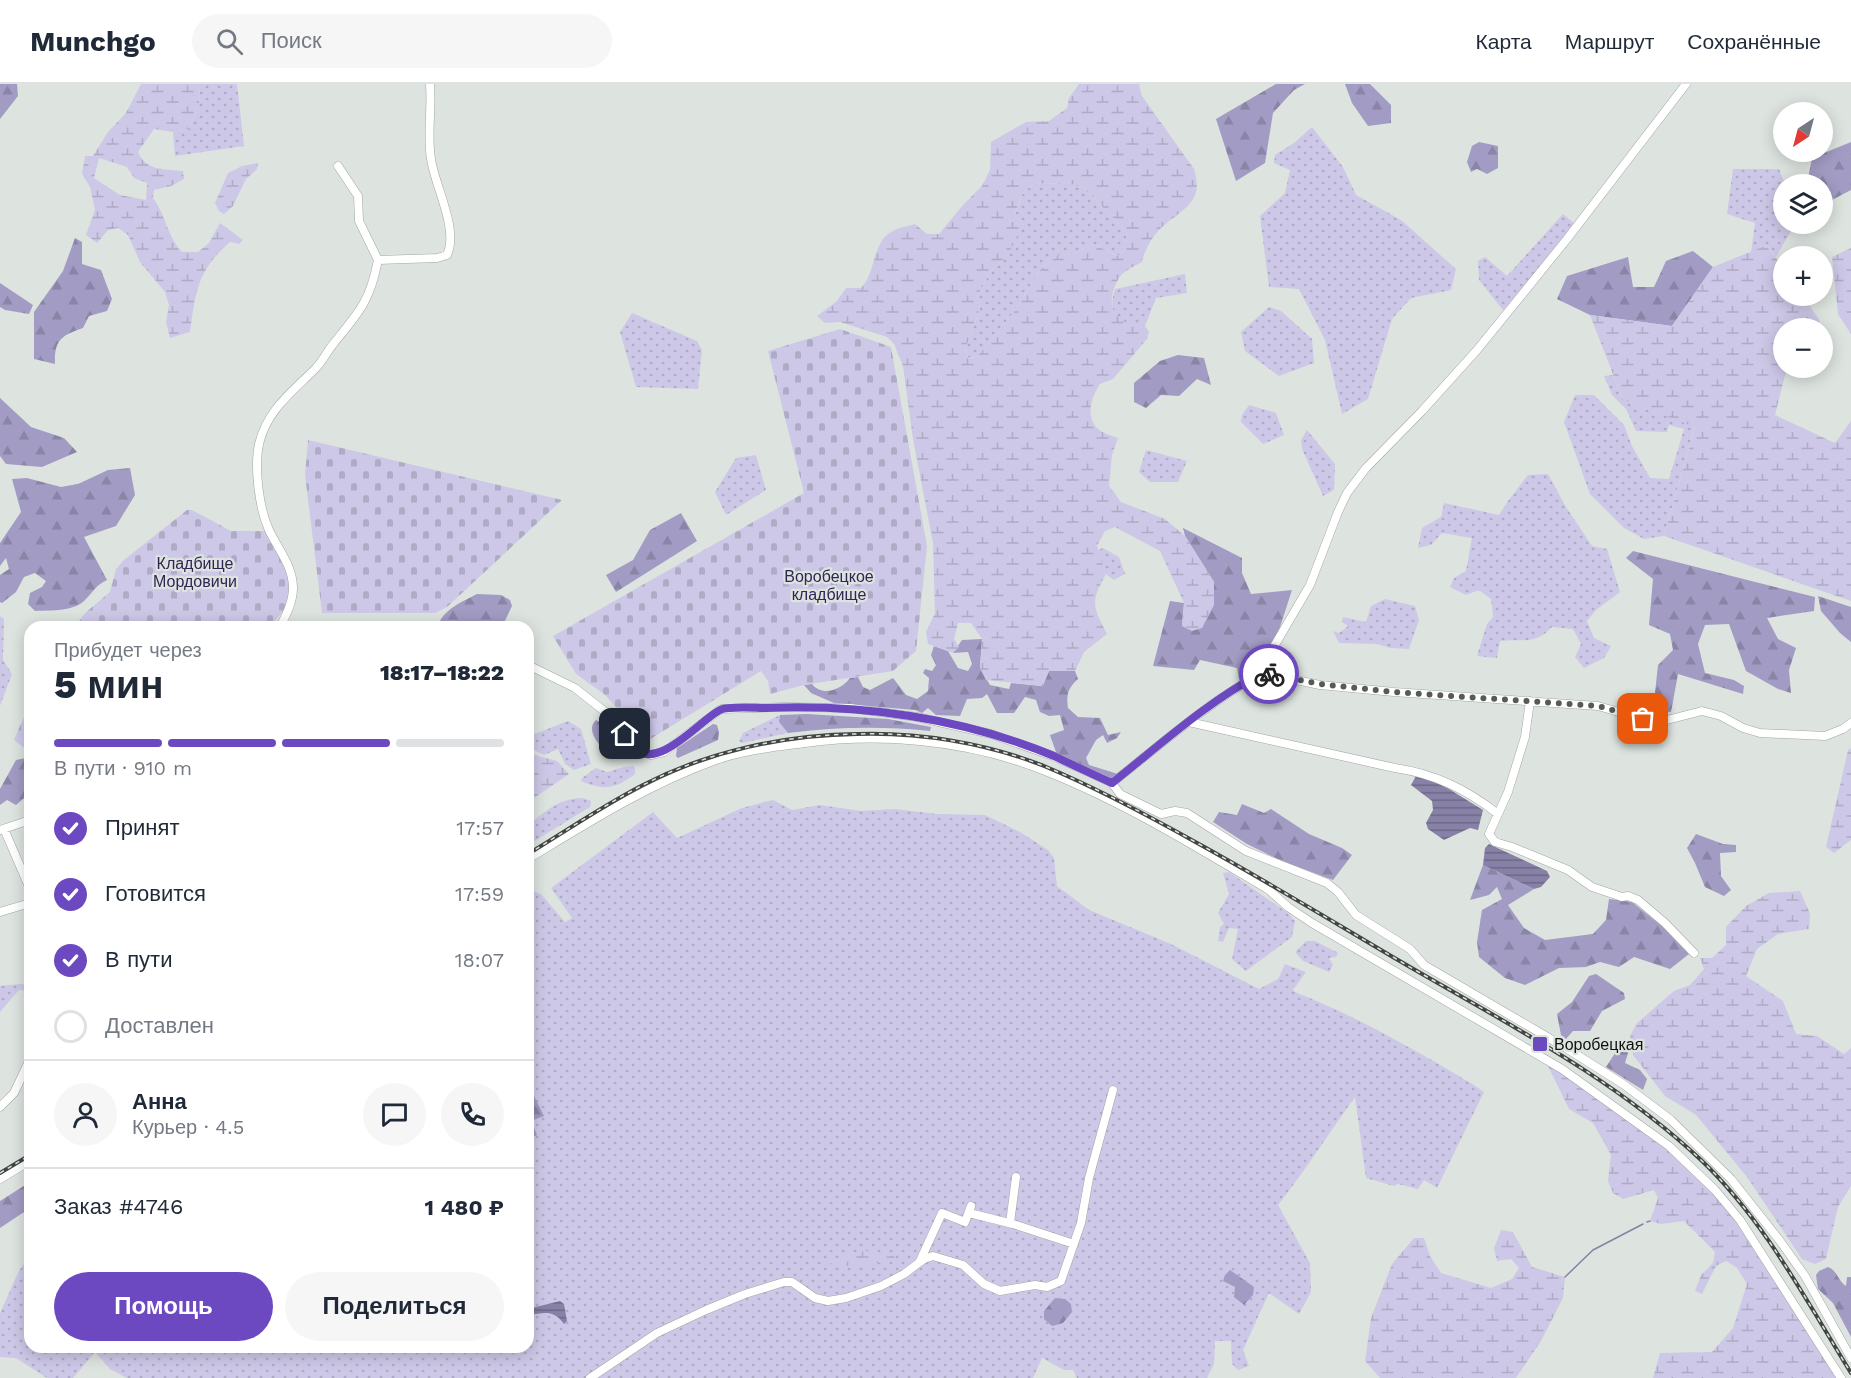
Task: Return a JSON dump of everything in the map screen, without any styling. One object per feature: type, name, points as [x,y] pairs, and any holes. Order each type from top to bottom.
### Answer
[{"type":"street","points":[[378,260],[437,258],[447,255],[451,245],[450,231],[430,159],[430,84]]},
{"type":"street","points":[[1262,673],[1265,662],[1310,585],[1347,493],[1366,468],[1478,350],[1568,239],[1686,84]]},
{"type":"street","points":[[283,621],[290,605],[293,588],[290,570],[268,528],[263,512],[257,465],[259,446],[271,414],[285,397],[317,367],[357,315],[374,280],[378,260],[358,221],[358,196],[338,166]]},
{"type":"street","points":[[534,668],[574,688],[613,718],[636,750],[651,755],[664,752],[721,709],[850,708],[917,717],[1001,738],[1053,756],[1112,783],[1120,794],[1161,814],[1175,811],[1187,813],[1246,850],[1327,883],[1338,892],[1356,915],[1410,949],[1424,965],[1566,1048],[1623,1084],[1671,1120],[1731,1179],[1780,1240],[1805,1276],[1851,1358]]},
{"type":"street","points":[[1112,783],[1239,685],[1262,673],[1341,687],[1598,706],[1643,719],[1667,720],[1702,711],[1721,716],[1743,728],[1760,733],[1825,736],[1851,723]]},
{"type":"street","points":[[1530,701],[1525,737],[1504,803],[1489,834],[1494,842],[1568,870],[1592,887],[1638,900],[1665,923],[1694,953]]},
{"type":"street","points":[[1189,722],[1422,772],[1458,787],[1498,814]]},
{"type":"street","points":[[534,855],[611,809],[666,780],[718,759],[769,747],[837,738],[892,739],[955,746],[993,754],[1032,766],[1080,786],[1131,812],[1269,890],[1288,907],[1312,923],[1562,1069],[1669,1146],[1715,1190],[1740,1220],[1841,1378]]},
{"type":"street","points":[[24,822],[2,829],[24,876]]},
{"type":"street","points":[[0,912],[24,905]]},
{"type":"street","points":[[0,1107],[14,1093],[24,1072]]},
{"type":"street","points":[[590,1378],[657,1333],[745,1294],[784,1282],[792,1282],[815,1298],[828,1301],[846,1298],[881,1286],[933,1256],[963,1265],[984,1284],[1000,1291],[1035,1285],[1047,1287],[1061,1281],[1082,1222],[1089,1178],[1113,1090]]},
{"type":"street","points":[[0,1179],[24,1165]]},
{"type":"street","points":[[1010,1223],[1016,1177]]},
{"type":"street","points":[[919,1262],[942,1213],[965,1222],[970,1209],[1074,1244]]},
{"type":"green space","points":[[0,84],[17,84],[18,96],[0,119]]},
{"type":"green space","points":[[141,84],[200,84],[199,104],[189,129],[173,132],[154,129],[138,152],[141,158],[151,166],[183,171],[184,179],[171,186],[154,190],[153,198],[182,252],[198,252],[209,243],[220,223],[243,240],[239,244],[230,242],[204,272],[194,305],[190,332],[170,338],[166,322],[169,305],[165,292],[140,262],[128,235],[118,228],[108,230],[97,243],[86,235],[95,210],[90,187],[82,174],[85,156],[93,156],[108,132],[126,113]],"holes":[[[99,158],[127,167],[134,178],[147,183],[146,200],[120,195],[94,178]]]},
{"type":"green space","points":[[200,84],[237,84],[244,146],[175,156],[173,132],[189,129],[199,104]]},
{"type":"green space","points":[[1079,84],[1139,84],[1142,96],[1194,169],[1197,189],[1194,198],[1160,229],[1149,244],[1142,262],[1123,273],[1114,288],[1112,305],[1114,312],[1126,322],[1145,326],[1149,332],[1147,339],[1113,379],[1100,384],[1092,400],[1091,417],[1097,428],[1118,438],[1112,455],[1109,486],[1121,502],[1165,519],[1185,536],[1214,582],[1214,605],[1202,628],[1192,631],[1182,626],[1184,603],[1160,551],[1115,527],[1105,531],[1097,546],[1106,574],[1097,591],[1095,604],[1107,634],[1084,652],[1075,671],[1049,671],[1043,686],[986,680],[980,668],[982,639],[971,623],[958,623],[954,639],[959,647],[953,653],[928,644],[926,632],[935,613],[933,543],[913,439],[903,366],[894,344],[887,337],[840,322],[825,323],[817,316],[837,301],[846,288],[861,288],[866,282],[880,243],[891,232],[915,224],[927,234],[939,234],[982,186],[990,170],[991,142],[1026,122],[1049,121],[1067,108],[1069,98]],"holes":[[[1068,183],[1084,188],[1127,232],[1124,250],[1118,256],[1093,244],[1072,254],[1058,255],[1040,270],[1014,312],[976,358],[968,357],[965,350],[980,308],[977,297],[990,272],[1008,255],[1020,230],[1022,219],[1015,213],[1023,193],[1033,184]]]},
{"type":"green space","points":[[1276,84],[1305,84],[1294,90],[1273,113],[1265,163],[1236,181],[1216,119]]},
{"type":"green space","points":[[1345,84],[1370,84],[1391,105],[1391,123],[1368,126],[1352,103]]},
{"type":"green space","points":[[1312,127],[1343,167],[1356,195],[1401,220],[1456,269],[1451,290],[1411,298],[1392,319],[1368,399],[1342,414],[1325,340],[1299,289],[1269,287],[1260,216],[1285,193],[1290,170],[1274,163],[1275,155],[1294,143]]},
{"type":"green space","points":[[1479,142],[1498,146],[1498,168],[1487,174],[1477,169],[1471,172],[1467,162],[1472,146]]},
{"type":"green space","points":[[1851,142],[1851,190],[1833,199],[1833,174],[1809,174],[1811,162],[1833,162],[1833,149]]},
{"type":"green space","points":[[258,163],[257,169],[246,179],[233,206],[224,214],[219,211],[215,203],[228,173],[242,166]]},
{"type":"green space","points":[[1733,169],[1779,169],[1781,174],[1773,174],[1773,234],[1789,234],[1782,246],[1773,246],[1773,253],[1767,245],[1751,252],[1755,223],[1727,214]]},
{"type":"green space","points":[[1068,183],[1084,188],[1127,232],[1124,250],[1118,256],[1093,244],[1072,254],[1058,255],[1040,270],[1014,312],[976,358],[968,357],[965,350],[980,308],[977,297],[990,272],[1008,255],[1015,214],[1023,193],[1033,184]]},
{"type":"green space","points":[[1563,214],[1575,224],[1516,299],[1503,310],[1479,280],[1478,261],[1485,257],[1507,276]]},
{"type":"green space","points":[[75,238],[82,242],[82,264],[101,270],[112,299],[107,311],[89,316],[83,328],[70,333],[61,340],[56,349],[55,364],[34,359],[34,312],[63,271]]},
{"type":"green space","points":[[1767,245],[1773,254],[1773,306],[1810,306],[1818,318],[1773,318],[1773,378],[1784,378],[1775,415],[1835,443],[1851,421],[1851,601],[1664,536],[1695,427],[1623,400],[1590,315],[1672,326],[1713,267]]},
{"type":"green space","points":[[1851,248],[1851,334],[1838,314],[1833,257]]},
{"type":"green space","points":[[1693,251],[1713,267],[1672,326],[1590,315],[1557,299],[1567,276],[1628,257],[1633,287],[1654,287],[1666,261]]},
{"type":"green space","points":[[1185,274],[1187,293],[1156,298],[1145,326],[1122,321],[1114,312],[1112,306],[1115,289]]},
{"type":"green space","points":[[0,283],[33,305],[29,314],[0,307]]},
{"type":"green space","points":[[1269,307],[1281,311],[1312,339],[1314,363],[1279,376],[1245,351],[1241,332]]},
{"type":"green space","points":[[632,313],[697,341],[702,350],[698,389],[636,387],[620,332]]},
{"type":"green space","name":"Воробецкое кладбище","points":[[840,329],[891,347],[927,546],[916,651],[893,671],[804,685],[770,694],[768,681],[761,671],[647,741],[604,694],[576,674],[553,636],[804,493],[768,351]]},
{"type":"green space","points":[[1178,355],[1204,358],[1211,385],[1197,379],[1179,396],[1161,395],[1146,408],[1134,402],[1134,383],[1160,361]]},
{"type":"green space","points":[[1613,375],[1623,400],[1695,426],[1664,536],[1644,539],[1624,528],[1590,494],[1564,422],[1575,395],[1594,395],[1624,425],[1632,446],[1650,478],[1669,479],[1684,429],[1669,425],[1667,432],[1636,431],[1626,409],[1612,395],[1604,376]]},
{"type":"green space","points":[[0,398],[31,427],[64,438],[77,452],[42,467],[6,464],[0,456]]},
{"type":"green space","points":[[1249,405],[1276,413],[1284,435],[1263,444],[1241,422],[1242,415]]},
{"type":"green space","points":[[1307,430],[1335,464],[1334,490],[1323,496],[1302,449],[1301,440]]},
{"type":"green space","points":[[308,440],[562,500],[447,607],[435,613],[322,613],[305,475]]},
{"type":"green space","points":[[1146,450],[1187,461],[1178,482],[1150,482],[1139,472]]},
{"type":"green space","points":[[756,455],[766,490],[726,515],[715,492],[736,458]]},
{"type":"green space","points":[[130,468],[135,495],[116,526],[84,537],[107,580],[76,606],[62,610],[35,611],[28,604],[30,593],[42,587],[46,581],[35,573],[24,577],[16,592],[2,603],[0,602],[0,575],[9,569],[6,558],[0,566],[0,543],[21,512],[12,479],[27,478],[61,487],[78,484],[108,470]]},
{"type":"green space","points":[[1548,474],[1566,507],[1592,546],[1607,549],[1620,592],[1596,610],[1587,621],[1594,638],[1611,646],[1604,658],[1584,668],[1575,657],[1581,644],[1573,629],[1552,627],[1534,639],[1500,641],[1497,658],[1477,656],[1487,624],[1493,617],[1491,599],[1479,590],[1466,595],[1450,587],[1454,578],[1466,571],[1472,538],[1442,533],[1431,545],[1418,548],[1422,528],[1441,517],[1444,503],[1499,515],[1528,475]]},
{"type":"green space","name":"Кладбище Мордовичи","points":[[187,510],[192,510],[231,531],[266,531],[289,575],[290,595],[287,605],[275,621],[79,621],[85,613],[110,592],[116,569],[124,560]]},
{"type":"green space","points":[[681,513],[697,541],[616,592],[606,575],[633,560],[650,530]]},
{"type":"green space","points":[[1183,528],[1242,558],[1242,573],[1251,594],[1292,590],[1279,630],[1257,668],[1239,679],[1237,668],[1200,660],[1194,670],[1153,666],[1170,601],[1184,603],[1182,626],[1214,582],[1185,536]]},
{"type":"green space","points":[[1103,548],[1119,557],[1125,574],[1114,580],[1106,574],[1098,550]]},
{"type":"green space","points":[[1633,551],[1815,597],[1814,611],[1767,618],[1778,639],[1796,648],[1789,670],[1791,693],[1778,689],[1746,671],[1729,624],[1705,625],[1698,644],[1705,673],[1734,680],[1744,686],[1743,694],[1678,674],[1671,712],[1653,711],[1658,665],[1673,650],[1670,634],[1649,625],[1653,579],[1626,558]]},
{"type":"green space","points":[[477,594],[501,595],[510,600],[512,606],[505,621],[440,621],[448,611]]},
{"type":"green space","points":[[1818,596],[1851,607],[1851,642],[1821,611]]},
{"type":"green space","points":[[1385,599],[1415,606],[1419,620],[1409,649],[1390,648],[1377,644],[1339,643],[1333,631],[1339,633],[1348,626],[1342,622],[1343,617],[1366,622],[1371,606]]},
{"type":"green space","points":[[0,616],[4,619],[3,660],[12,674],[0,706]]},
{"type":"green space","points":[[982,639],[980,668],[990,685],[1009,689],[1011,683],[1042,686],[1049,671],[1075,671],[1078,679],[1068,692],[1068,708],[1078,717],[1100,718],[1108,735],[1121,732],[1117,738],[1107,743],[1103,735],[1096,740],[1086,758],[1089,765],[1118,774],[1112,779],[1057,755],[1050,735],[1064,730],[1060,715],[1049,716],[1040,712],[1036,700],[1025,697],[1014,713],[997,713],[987,694],[982,698],[967,699],[960,716],[936,715],[928,708],[922,713],[915,710],[834,703],[811,693],[804,685],[812,684],[826,691],[837,689],[850,678],[858,677],[863,687],[870,690],[893,678],[906,695],[917,699],[928,691],[929,678],[923,673],[925,669],[932,671],[936,665],[931,655],[934,646],[948,651],[958,668],[968,671],[972,664],[968,652],[953,653],[962,640]]},
{"type":"green space","points":[[807,714],[888,719],[931,727],[930,731],[859,728],[788,733],[779,722],[780,715]]},
{"type":"green space","points":[[780,715],[779,722],[788,733],[742,743],[739,741],[743,733]]},
{"type":"green space","points":[[24,717],[24,747],[14,740]]},
{"type":"green space","points":[[596,720],[619,738],[626,752],[610,755],[602,748],[593,734],[593,724]]},
{"type":"green space","points":[[568,721],[581,729],[591,764],[574,770],[565,764],[558,749],[544,755],[534,750],[534,734]]},
{"type":"green space","points":[[713,724],[717,725],[718,740],[678,758],[676,756],[677,748]]},
{"type":"green space","points":[[1851,748],[1851,840],[1834,853],[1826,847],[1848,750]]},
{"type":"green space","points":[[534,755],[557,761],[569,774],[534,798]]},
{"type":"green space","points":[[24,758],[24,798],[16,805],[7,800],[0,805],[0,789],[16,760]]},
{"type":"green space","points":[[633,766],[635,774],[622,783],[609,787],[581,781],[596,768],[607,772]]},
{"type":"green space","points":[[583,798],[591,801],[590,807],[534,841],[534,820],[559,803]]},
{"type":"green space","points":[[773,800],[792,810],[820,805],[861,811],[895,809],[937,814],[985,815],[1020,832],[1048,850],[1054,858],[1057,886],[1089,910],[1171,944],[1259,989],[1278,979],[1285,964],[1306,972],[1293,990],[1297,993],[1385,1034],[1484,1092],[1437,1188],[1424,1180],[1418,1189],[1398,1184],[1394,1186],[1366,1178],[1355,1097],[1278,1205],[1310,1263],[1311,1292],[1299,1314],[1269,1293],[1243,1350],[1249,1366],[1238,1370],[1232,1364],[1231,1341],[1215,1341],[1214,1364],[1207,1378],[1077,1378],[1073,1370],[1064,1370],[1042,1358],[1033,1378],[127,1378],[110,1369],[96,1353],[534,1353],[534,891],[541,894],[565,922],[572,918],[551,888],[653,812],[677,838],[742,808]]},
{"type":"green space","points":[[1242,804],[1264,813],[1271,809],[1309,834],[1342,848],[1352,855],[1333,880],[1282,861],[1247,844],[1213,822],[1219,812],[1237,815]]},
{"type":"green space","points":[[1696,834],[1723,844],[1736,845],[1736,852],[1720,853],[1721,876],[1731,890],[1724,896],[1705,887],[1687,848]]},
{"type":"green space","points":[[1483,865],[1534,889],[1508,905],[1524,928],[1545,940],[1593,934],[1606,920],[1609,899],[1632,902],[1663,927],[1689,954],[1670,969],[1634,957],[1619,967],[1600,962],[1586,967],[1559,968],[1525,985],[1505,978],[1479,957],[1477,942],[1482,910],[1502,899],[1497,887],[1489,895],[1470,900]]},
{"type":"green space","points":[[1229,872],[1288,913],[1295,921],[1292,937],[1246,971],[1232,959],[1238,929],[1229,928],[1223,942],[1218,941],[1220,927],[1224,924],[1218,913],[1229,894],[1223,873]]},
{"type":"green space","points":[[1800,891],[1810,914],[1809,929],[1778,934],[1757,949],[1746,976],[1783,1001],[1796,1034],[1817,1036],[1844,1054],[1851,1048],[1851,1186],[1838,1207],[1826,1259],[1815,1264],[1802,1259],[1747,1177],[1696,1115],[1665,1096],[1633,1055],[1630,1036],[1637,1023],[1674,991],[1690,985],[1704,969],[1700,958],[1712,958],[1726,945],[1726,927],[1746,906],[1769,893]]},
{"type":"green space","points":[[1306,941],[1315,941],[1338,953],[1336,957],[1329,958],[1333,965],[1329,972],[1303,961],[1295,952]]},
{"type":"green space","points":[[1596,974],[1624,993],[1625,999],[1602,1011],[1590,1031],[1573,1031],[1566,1039],[1561,1035],[1557,1014],[1572,1002],[1589,976]]},
{"type":"green space","points":[[24,984],[24,990],[19,990],[0,1012],[0,986]]},
{"type":"green space","points":[[1621,1044],[1628,1053],[1625,1063],[1640,1070],[1647,1079],[1643,1090],[1606,1067]]},
{"type":"green space","points":[[1546,1062],[1635,1124],[1698,1176],[1732,1216],[1764,1261],[1837,1378],[1653,1378],[1660,1353],[1712,1352],[1733,1328],[1747,1284],[1737,1268],[1726,1261],[1716,1266],[1702,1294],[1695,1291],[1701,1275],[1713,1263],[1715,1252],[1684,1221],[1661,1224],[1650,1221],[1658,1198],[1654,1190],[1623,1199],[1613,1193],[1608,1181],[1611,1155],[1593,1123],[1569,1109]]},
{"type":"green space","points":[[534,1096],[544,1116],[534,1120]]},
{"type":"green space","points":[[24,1186],[24,1212],[0,1228],[0,1201]]},
{"type":"green space","points":[[1501,1230],[1513,1232],[1532,1267],[1565,1277],[1563,1298],[1541,1341],[1516,1378],[1380,1378],[1365,1361],[1371,1318],[1392,1264],[1414,1238],[1424,1238],[1430,1256],[1441,1273],[1491,1288],[1512,1279],[1519,1268],[1511,1259],[1497,1261],[1494,1248]]},
{"type":"green space","points":[[867,1251],[893,1256],[899,1261],[846,1266],[828,1263],[831,1258],[842,1258],[851,1253]]},
{"type":"green space","points":[[24,1264],[24,1353],[94,1353],[73,1378],[47,1378],[16,1358],[0,1357],[0,1313]]},
{"type":"green space","points":[[1828,1267],[1846,1286],[1847,1277],[1851,1277],[1851,1337],[1833,1303],[1818,1289],[1816,1275]]},
{"type":"green space","points":[[1230,1270],[1254,1287],[1253,1295],[1244,1305],[1234,1297],[1235,1287],[1223,1281]]},
{"type":"green space","points":[[1055,1298],[1065,1299],[1071,1304],[1072,1312],[1063,1323],[1052,1326],[1044,1319],[1044,1311]]},
{"type":"shaded area","points":[[1422,775],[1483,810],[1478,830],[1470,828],[1444,840],[1428,829],[1426,823],[1433,810],[1432,801],[1411,785],[1416,776]]},
{"type":"shaded area","points":[[1489,844],[1547,871],[1550,877],[1541,887],[1534,889],[1483,865],[1485,848]]},
{"type":"shaded area","points":[[560,1301],[564,1304],[567,1321],[564,1324],[552,1314],[534,1314],[534,1308]]},
{"type":"waterway","points":[[1565,1277],[1593,1250],[1643,1224]]},
{"type":"railway","points":[[534,850],[614,801],[668,773],[720,754],[775,742],[830,735],[880,734],[928,737],[976,745],[1044,766],[1123,803],[1249,872],[1556,1052],[1631,1102],[1701,1160],[1745,1208],[1783,1262],[1851,1373]]},
{"type":"railway","points":[[0,1173],[24,1159]]},
{"type":"way so far","points":[[1269,674],[1320,684],[1394,692],[1598,706],[1643,719]]},
{"type":"place","name":"Воробецкая","points":[[1540,1044]]},
{"type":"route","points":[[625,734],[636,750],[651,755],[664,752],[721,709],[850,708],[917,717],[991,734],[1053,756],[1112,783],[1239,685],[1262,673],[1269,674]]}]
